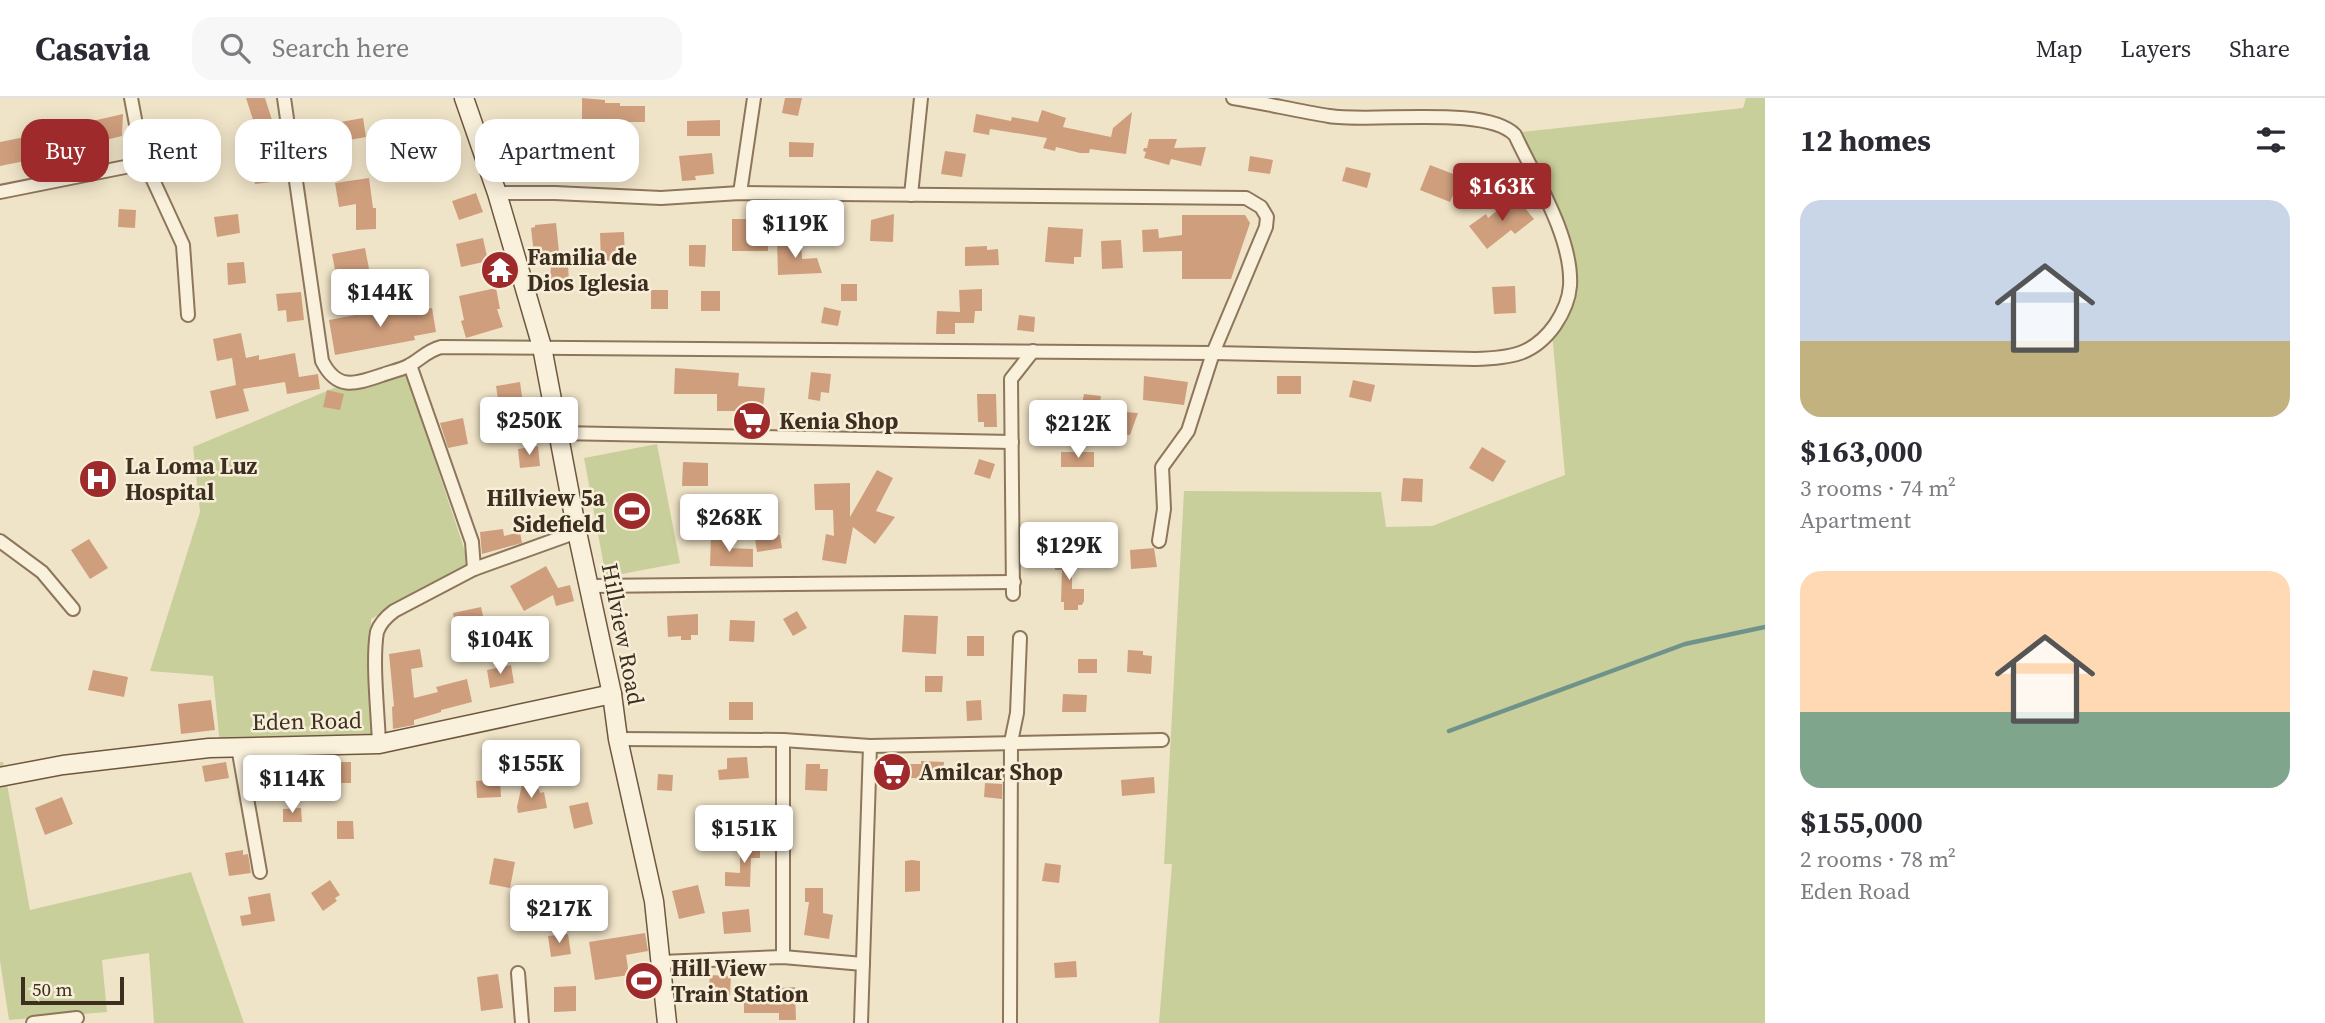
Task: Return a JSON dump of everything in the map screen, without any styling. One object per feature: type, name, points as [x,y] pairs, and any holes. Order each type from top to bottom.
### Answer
[{"type":"street","points":[[131,98],[134,119]]},
{"type":"street","points":[[284,98],[322,361],[336,380],[347,383],[364,381],[410,365],[419,356],[441,347],[1510,358],[1524,353],[1549,332],[1567,301],[1569,270],[1558,226],[1515,135],[1508,129],[1478,120],[1346,117],[1307,104],[1233,98]]},
{"type":"street","name":"Hillview Road","points":[[464,98],[497,193],[542,346],[577,532],[612,694],[618,739],[654,901],[667,1023]]},
{"type":"street","points":[[740,193],[754,98]]},
{"type":"street","points":[[911,195],[921,98]]},
{"type":"street","points":[[0,192],[123,167]]},
{"type":"street","points":[[154,182],[183,245],[188,315]]},
{"type":"street","points":[[497,193],[661,198],[740,193],[1246,198],[1254,201],[1267,217],[1266,227],[1213,353],[1188,431],[1162,467],[1164,509],[1160,541]]},
{"type":"street","points":[[589,586],[1013,588],[1011,379],[1033,351]]},
{"type":"street","points":[[410,365],[472,542],[474,569]]},
{"type":"street","points":[[558,433],[1012,442]]},
{"type":"street","points":[[379,744],[376,649],[378,630],[384,618],[474,569],[577,532]]},
{"type":"street","points":[[0,541],[42,572],[73,609]]},
{"type":"street","points":[[1010,1023],[1011,742],[1017,713],[1020,638]]},
{"type":"street","name":"Eden Road","points":[[0,776],[62,765],[238,747],[379,744],[612,694]]},
{"type":"street","points":[[618,739],[783,740],[870,746],[1162,740]]},
{"type":"street","points":[[783,740],[783,957]]},
{"type":"street","points":[[861,1023],[870,746]]},
{"type":"street","points":[[238,747],[261,872]]},
{"type":"street","points":[[661,962],[783,957],[863,964]]},
{"type":"street","points":[[518,973],[522,1023]]},
{"type":"street","points":[[33,1023],[77,1018]]},
{"type":"green space","points":[[1746,98],[1765,98],[1765,1023],[1159,1023],[1172,864],[1164,864],[1184,491],[1381,492],[1386,527],[1432,526],[1565,475],[1552,333],[1570,301],[1559,226],[1522,132],[1743,108]]},
{"type":"green space","points":[[405,371],[469,563],[371,619],[375,735],[220,745],[213,676],[150,671],[200,512],[193,447],[334,388]]},
{"type":"green space","name":"Hillview 5a Sidefield","points":[[657,444],[680,563],[606,577],[584,458]]},
{"type":"green space","points":[[0,762],[3,762],[30,910],[191,872],[244,1023],[154,1023],[149,953],[102,960],[107,1012],[9,1020],[0,961]]},
{"type":"building","points":[[246,98],[265,98],[272,119],[253,119]]},
{"type":"building","points":[[582,98],[620,103],[620,106],[645,106],[645,122],[639,122],[639,119],[582,119]]},
{"type":"building","points":[[785,98],[802,98],[798,116],[782,113]]},
{"type":"building","points":[[1042,110],[1066,118],[1063,127],[1111,137],[1113,128],[1132,112],[1126,154],[1090,149],[1089,153],[1080,153],[1056,147],[1055,151],[1043,148],[1047,138],[990,129],[989,135],[973,132],[976,114],[1011,121],[1012,117],[1038,122]]},
{"type":"building","points":[[123,114],[122,136],[109,139],[109,119],[101,119]]},
{"type":"building","points":[[363,118],[366,137],[352,140],[352,120]]},
{"type":"building","points":[[720,120],[720,136],[687,136],[687,121]]},
{"type":"building","points":[[21,138],[21,162],[0,166],[0,142]]},
{"type":"building","points":[[1149,139],[1177,139],[1174,148],[1206,147],[1201,166],[1171,159],[1169,165],[1144,158],[1146,152],[1143,151],[1147,148]]},
{"type":"building","points":[[789,142],[814,143],[813,157],[789,157]]},
{"type":"building","points":[[945,151],[966,154],[962,177],[941,174]]},
{"type":"building","points":[[712,153],[714,174],[695,176],[696,180],[682,181],[679,156]]},
{"type":"building","points":[[1250,156],[1273,160],[1270,174],[1248,171]]},
{"type":"building","points":[[1430,165],[1461,177],[1450,202],[1420,190]]},
{"type":"building","points":[[1346,167],[1371,173],[1367,188],[1342,181]]},
{"type":"building","points":[[366,178],[366,182],[370,182],[373,208],[376,208],[376,229],[356,230],[356,204],[339,207],[335,183]]},
{"type":"building","points":[[476,193],[483,212],[459,220],[452,201]]},
{"type":"building","points":[[1515,196],[1534,219],[1515,234],[1511,230],[1487,249],[1469,226],[1486,214],[1488,218]]},
{"type":"building","points":[[119,209],[136,210],[135,228],[118,227]]},
{"type":"building","points":[[238,214],[240,233],[217,237],[214,217]]},
{"type":"building","points":[[894,214],[893,242],[870,241],[871,220]]},
{"type":"building","points":[[1182,215],[1245,215],[1250,223],[1231,279],[1182,279],[1182,251],[1143,252],[1142,230],[1158,229],[1159,238],[1182,235]]},
{"type":"building","points":[[732,219],[769,219],[768,251],[732,251]]},
{"type":"building","points":[[556,223],[559,252],[534,255],[531,228],[535,225]]},
{"type":"building","points":[[1048,227],[1083,229],[1081,257],[1074,257],[1074,264],[1045,262]]},
{"type":"building","points":[[624,232],[625,260],[601,261],[600,233]]},
{"type":"building","points":[[483,238],[488,261],[461,267],[456,244]]},
{"type":"building","points":[[801,240],[802,259],[817,258],[822,273],[778,275],[777,241]]},
{"type":"building","points":[[1121,240],[1123,268],[1102,269],[1101,241]]},
{"type":"building","points":[[689,245],[706,245],[705,267],[689,266]]},
{"type":"building","points":[[987,246],[987,250],[998,249],[999,265],[965,266],[965,247]]},
{"type":"building","points":[[365,248],[369,269],[336,275],[332,254]]},
{"type":"building","points":[[244,262],[246,283],[228,285],[227,263]]},
{"type":"building","points":[[551,264],[568,264],[569,281],[550,281]]},
{"type":"building","points":[[841,284],[857,284],[857,301],[841,301]]},
{"type":"building","points":[[1515,286],[1516,313],[1494,314],[1492,287]]},
{"type":"building","points":[[496,288],[500,309],[497,309],[503,327],[466,338],[461,321],[464,320],[459,296]]},
{"type":"building","points":[[982,289],[982,311],[975,311],[974,323],[955,323],[955,334],[936,334],[937,311],[960,312],[959,290]]},
{"type":"building","points":[[651,290],[668,290],[668,309],[651,309]]},
{"type":"building","points":[[701,291],[720,291],[720,311],[701,311]]},
{"type":"building","points":[[301,292],[304,320],[287,322],[286,310],[278,311],[276,294]]},
{"type":"building","points":[[408,305],[409,313],[432,308],[436,332],[414,336],[415,340],[335,355],[329,320]]},
{"type":"building","points":[[824,307],[841,311],[838,326],[821,323]]},
{"type":"building","points":[[1019,315],[1035,317],[1034,332],[1017,330]]},
{"type":"building","points":[[241,333],[246,358],[259,355],[259,360],[295,353],[299,377],[318,374],[320,389],[287,394],[285,382],[243,389],[249,411],[216,419],[210,391],[236,385],[232,358],[217,361],[213,339]]},
{"type":"building","points":[[675,368],[739,373],[738,386],[765,388],[761,428],[735,428],[736,411],[717,411],[717,394],[674,394]]},
{"type":"building","points":[[811,372],[831,374],[829,393],[821,392],[820,401],[808,399]]},
{"type":"building","points":[[1144,376],[1188,382],[1184,405],[1143,400]]},
{"type":"building","points":[[1277,376],[1301,376],[1301,394],[1277,394]]},
{"type":"building","points":[[1353,380],[1375,385],[1371,402],[1349,397]]},
{"type":"building","points":[[520,382],[523,403],[499,406],[496,386]]},
{"type":"building","points":[[327,390],[344,394],[340,410],[323,407]]},
{"type":"building","points":[[977,394],[996,394],[997,427],[984,427],[984,422],[978,422]]},
{"type":"building","points":[[1084,394],[1101,396],[1098,413],[1081,410]]},
{"type":"building","points":[[1112,411],[1138,413],[1130,435],[1111,434]]},
{"type":"building","points":[[463,418],[468,444],[448,448],[440,423]]},
{"type":"building","points":[[538,446],[540,466],[520,468],[518,449]]},
{"type":"building","points":[[1482,447],[1506,461],[1493,482],[1469,468]]},
{"type":"building","points":[[1061,452],[1094,452],[1094,467],[1061,467]]},
{"type":"building","points":[[979,459],[995,464],[990,479],[974,474]]},
{"type":"building","points":[[683,462],[708,463],[708,486],[682,486]]},
{"type":"building","points":[[877,470],[893,478],[876,511],[895,517],[875,544],[853,527],[846,564],[822,560],[826,534],[834,536],[833,510],[815,510],[814,484],[850,483],[850,517]]},
{"type":"building","points":[[1403,478],[1423,479],[1422,502],[1401,501]]},
{"type":"building","points":[[503,529],[504,536],[520,532],[522,543],[482,554],[480,532]]},
{"type":"building","points":[[711,535],[726,535],[727,548],[753,549],[753,567],[710,566]]},
{"type":"building","points":[[780,535],[782,548],[757,552],[755,538]]},
{"type":"building","points":[[89,539],[108,568],[90,579],[71,550]]},
{"type":"building","points":[[1062,548],[1072,548],[1072,589],[1084,589],[1084,601],[1082,605],[1078,605],[1078,610],[1064,610],[1064,602],[1061,602],[1062,570],[1055,570],[1055,558],[1062,558]]},
{"type":"building","points":[[1154,548],[1157,567],[1131,569],[1130,550]]},
{"type":"building","points":[[546,566],[558,588],[570,585],[574,601],[556,606],[553,595],[524,611],[510,586]]},
{"type":"building","points":[[481,607],[486,629],[457,635],[453,613]]},
{"type":"building","points":[[797,611],[807,628],[793,636],[783,619]]},
{"type":"building","points":[[698,614],[698,635],[691,635],[691,640],[681,640],[681,636],[668,637],[667,616]]},
{"type":"building","points":[[904,615],[938,616],[936,654],[902,652]]},
{"type":"building","points":[[730,620],[755,621],[754,642],[729,641]]},
{"type":"building","points":[[967,636],[984,636],[984,656],[967,656]]},
{"type":"building","points":[[420,649],[423,667],[411,669],[414,698],[438,692],[436,687],[467,679],[472,702],[414,720],[414,725],[393,729],[394,706],[389,654]]},
{"type":"building","points":[[1128,650],[1143,651],[1143,655],[1152,656],[1151,674],[1127,672]]},
{"type":"building","points":[[1078,659],[1097,659],[1097,673],[1078,673]]},
{"type":"building","points":[[511,665],[514,683],[490,688],[487,670]]},
{"type":"building","points":[[93,670],[128,677],[124,697],[88,690]]},
{"type":"building","points":[[925,676],[943,676],[942,692],[925,692]]},
{"type":"building","points":[[1063,694],[1087,695],[1086,712],[1062,712]]},
{"type":"building","points":[[211,700],[215,730],[181,734],[178,704]]},
{"type":"building","points":[[981,700],[982,720],[967,721],[966,701]]},
{"type":"building","points":[[729,702],[753,702],[753,720],[729,720]]},
{"type":"building","points":[[747,757],[749,778],[719,780],[718,770],[727,769],[727,758]]},
{"type":"building","points":[[921,761],[944,762],[943,779],[910,778],[910,782],[904,782],[904,786],[878,786],[878,764],[921,764]]},
{"type":"building","points":[[226,762],[229,778],[205,782],[202,766]]},
{"type":"building","points":[[339,762],[351,762],[351,783],[339,783]]},
{"type":"building","points":[[806,764],[820,764],[820,769],[828,769],[827,791],[805,790]]},
{"type":"building","points":[[658,774],[673,775],[672,791],[657,790]]},
{"type":"building","points":[[1154,777],[1155,793],[1122,796],[1121,780]]},
{"type":"building","points":[[500,779],[501,797],[477,798],[476,781]]},
{"type":"building","points":[[523,780],[532,790],[539,789],[540,793],[544,792],[547,808],[518,813]]},
{"type":"building","points":[[985,783],[1002,784],[1002,799],[984,797]]},
{"type":"building","points":[[62,797],[73,824],[45,835],[35,808]]},
{"type":"building","points":[[588,802],[593,824],[574,829],[569,806]]},
{"type":"building","points":[[301,808],[302,822],[283,822],[283,809]]},
{"type":"building","points":[[337,821],[353,821],[354,839],[337,839]]},
{"type":"building","points":[[740,842],[760,842],[760,858],[751,858],[750,887],[725,886],[725,872],[740,873]]},
{"type":"building","points":[[243,850],[243,855],[248,854],[251,873],[229,876],[225,853]]},
{"type":"building","points":[[494,858],[515,862],[510,888],[489,884]]},
{"type":"building","points":[[905,861],[920,861],[920,891],[905,892]]},
{"type":"building","points":[[1045,863],[1061,865],[1059,883],[1042,881]]},
{"type":"building","points":[[330,880],[340,895],[335,898],[337,901],[323,911],[311,893]]},
{"type":"building","points":[[698,885],[705,913],[679,919],[672,891]]},
{"type":"building","points":[[805,888],[823,888],[823,913],[833,915],[829,939],[804,935],[809,902],[805,902]]},
{"type":"building","points":[[270,893],[275,921],[242,926],[240,916],[251,914],[248,897]]},
{"type":"building","points":[[749,909],[751,932],[724,934],[722,912]]},
{"type":"building","points":[[645,933],[648,951],[626,955],[629,975],[595,980],[589,942]]},
{"type":"building","points":[[568,934],[571,954],[551,957],[548,936]]},
{"type":"building","points":[[1076,961],[1077,977],[1055,978],[1054,963]]},
{"type":"building","points":[[498,974],[503,1008],[481,1011],[477,977]]},
{"type":"building","points":[[710,975],[731,976],[730,995],[718,995],[718,987],[709,986]]},
{"type":"building","points":[[576,986],[576,1011],[554,1012],[554,987]]},
{"type":"building","points":[[795,987],[796,1020],[779,1020],[779,1013],[744,1013],[744,995],[779,995],[779,988]]},
{"type":"waterway","points":[[1449,731],[1685,644],[1765,627]]},
{"type":"place","name":"Familia de Dios Iglesia","points":[[500,270]]},
{"type":"place","name":"Kenia Shop","points":[[752,421]]},
{"type":"place","name":"La Loma Luz Hospital","points":[[98,479]]},
{"type":"place","name":"Hillview 5a Sidefield","points":[[632,511]]},
{"type":"place","name":"Amilcar Shop","points":[[892,772]]},
{"type":"place","name":"Hill View Train Station","points":[[644,981]]}]
